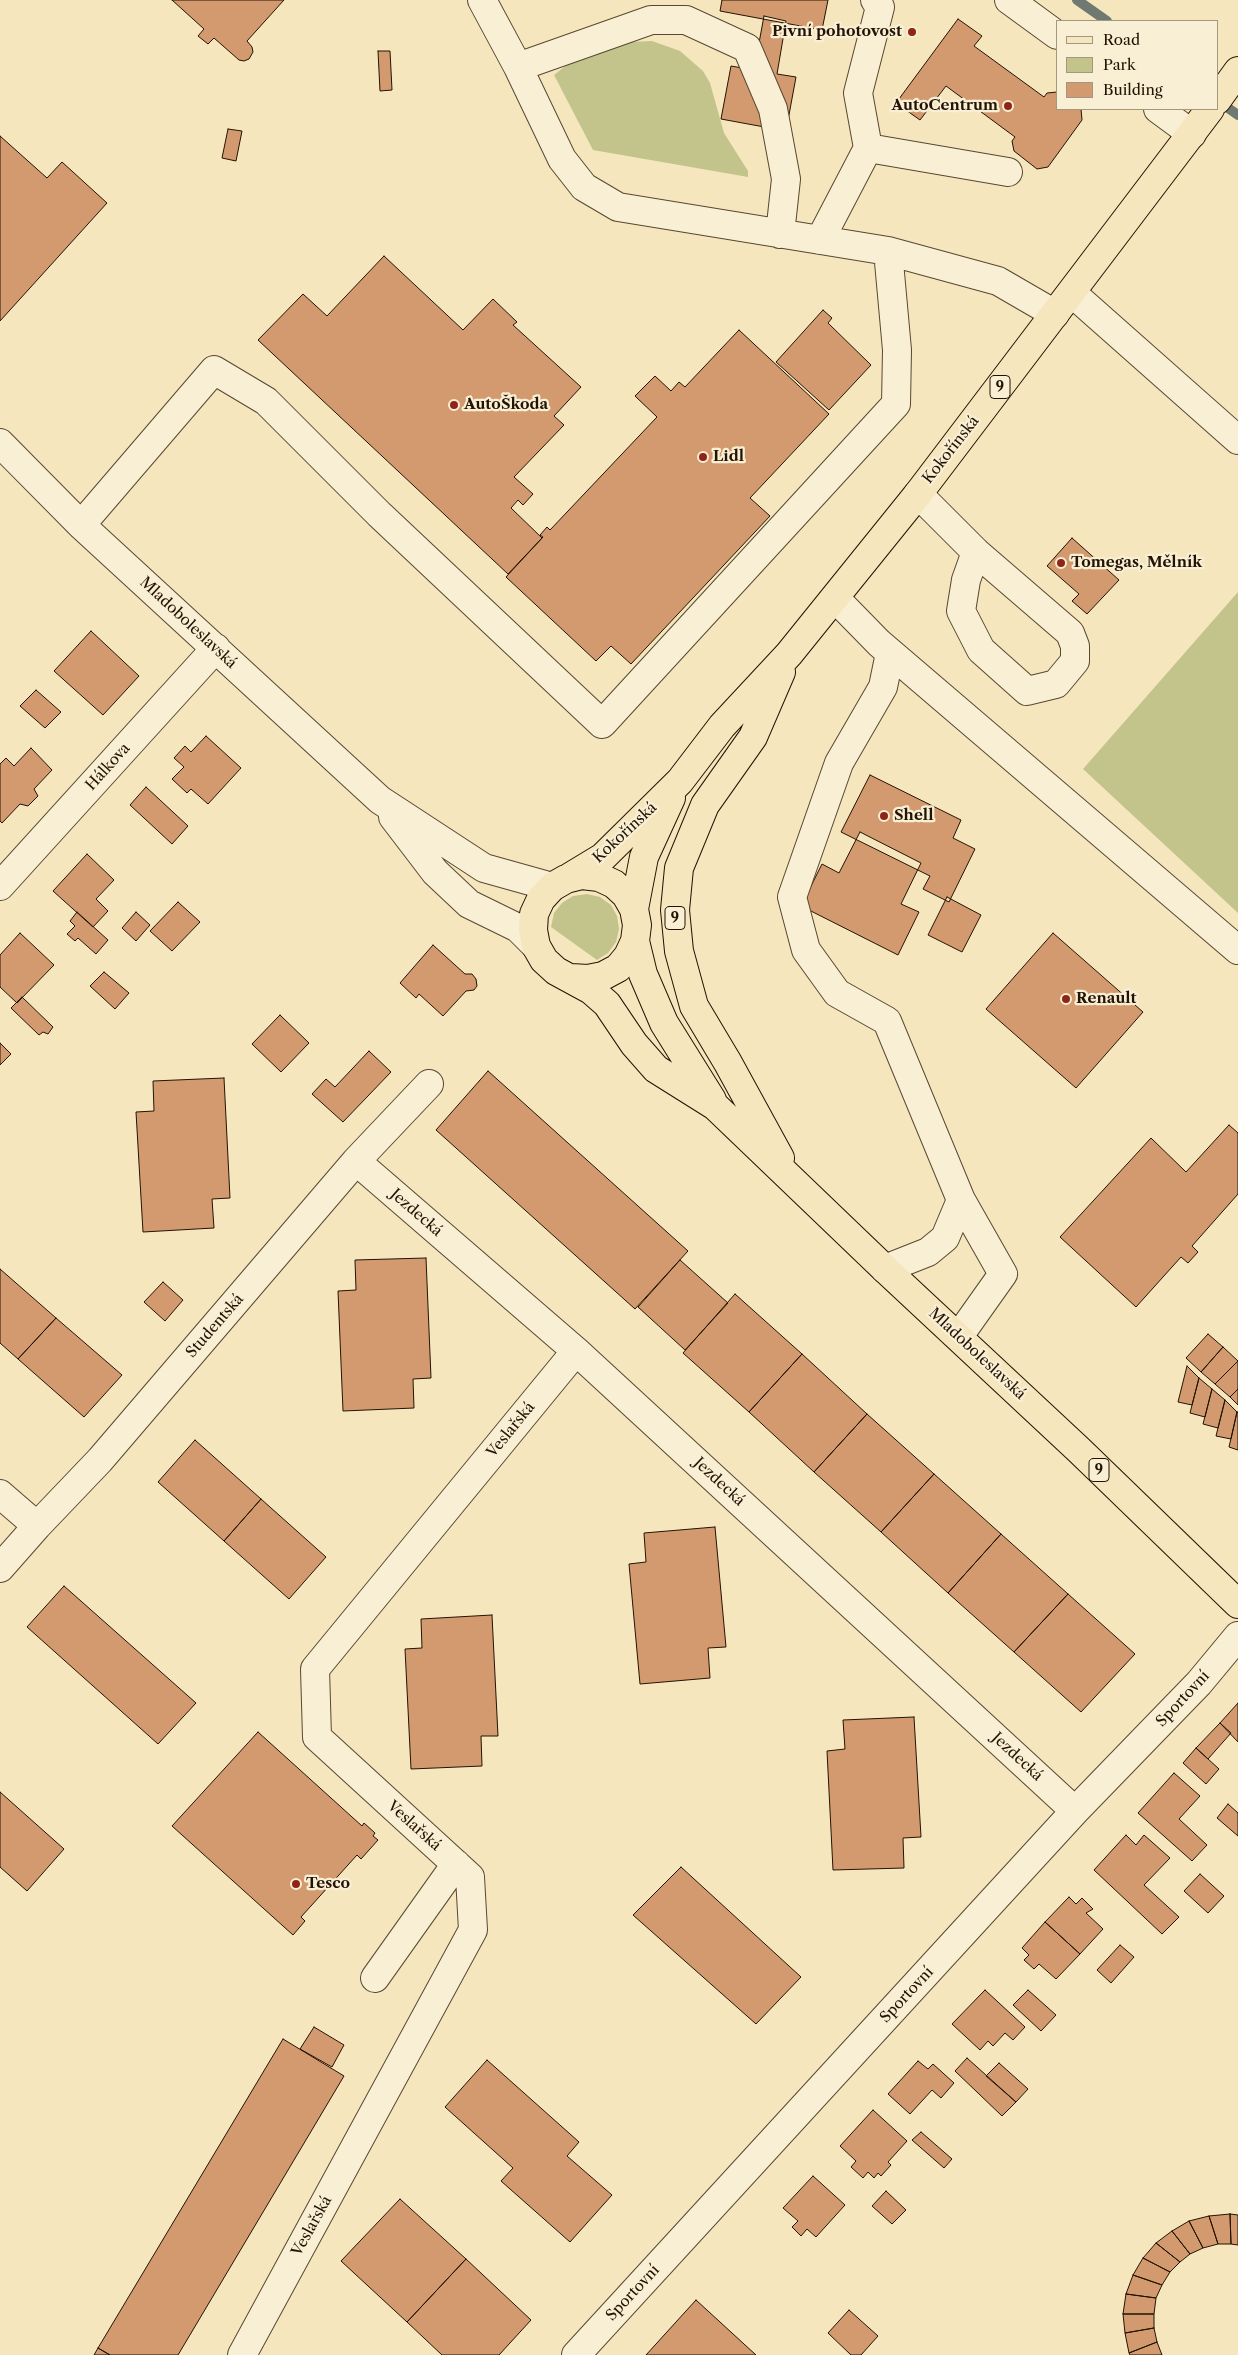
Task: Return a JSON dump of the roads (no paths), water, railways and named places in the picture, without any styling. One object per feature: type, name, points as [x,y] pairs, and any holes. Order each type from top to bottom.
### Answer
[{"type":"main road","name":"Kokořínská","points":[[1218,98],[1238,71]]},
{"type":"main road","name":"Kokořínská","points":[[559,883],[603,857],[680,781],[722,726],[789,654],[918,494],[1206,115]]},
{"type":"main road","name":"9","points":[[789,654],[753,737],[705,805],[679,868],[674,910],[679,951],[694,1006],[728,1063],[792,1181]]},
{"type":"main road","name":"Kokořínská","points":[[634,909],[644,857],[680,781]]},
{"type":"main road","name":"Mladoboleslavská","points":[[559,883],[582,876],[598,877],[614,884],[626,895],[634,909],[637,925],[635,942],[642,974],[664,1023],[715,1106]]},
{"type":"main road","name":"9","points":[[536,946],[533,930],[534,914],[541,899],[559,883]]},
{"type":"main road","points":[[572,978],[588,979],[604,976],[618,968],[628,956],[635,942]]},
{"type":"main road","name":"Mladoboleslavská","points":[[536,946],[544,960],[556,971],[591,990],[607,1004],[634,1044],[656,1069],[715,1106],[885,1269],[959,1336],[1238,1604]]},
{"type":"street","points":[[482,0],[518,67],[562,159],[584,188],[618,207],[888,251],[998,282],[1055,314]]},
{"type":"street","points":[[820,240],[868,148],[858,93],[880,7],[875,0]]},
{"type":"street","points":[[1009,0],[1056,34]]},
{"type":"street","points":[[518,67],[651,20],[686,20],[747,48],[773,109],[786,179],[780,234]]},
{"type":"street","points":[[1166,110],[1206,115]]},
{"type":"street","points":[[868,148],[1008,172]]},
{"type":"street","points":[[81,525],[214,370],[266,401],[379,514],[602,724],[896,404],[897,350],[888,251]]},
{"type":"street","points":[[1072,293],[1238,440]]},
{"type":"street","name":"Mladoboleslavská","points":[[0,443],[81,525],[380,800],[484,868],[559,883]]},
{"type":"street","points":[[918,494],[976,552],[1070,633],[1075,646],[1075,661],[1056,684],[1027,691],[981,650],[961,612],[966,580],[976,552]]},
{"type":"street","points":[[835,598],[890,653],[1238,950]]},
{"type":"street","name":"Hálkova","points":[[0,886],[216,648]]},
{"type":"street","points":[[890,653],[883,687],[839,763],[792,897],[806,950],[837,993],[888,1021],[961,1200],[1002,1274],[959,1336]]},
{"type":"street","name":"Mladoboleslavská","points":[[380,800],[435,872],[469,904],[518,928],[536,946]]},
{"type":"street","name":"Studentská","points":[[0,1568],[36,1526],[100,1460],[356,1162],[429,1084]]},
{"type":"street","name":"Jezdecká","points":[[356,1162],[576,1351],[1075,1811]]},
{"type":"street","points":[[885,1269],[928,1252],[945,1238],[961,1200]]},
{"type":"street","name":"Veslařská","points":[[242,2355],[473,1930],[470,1877],[317,1737],[314,1669],[576,1351]]},
{"type":"street","points":[[0,1494],[36,1526]]},
{"type":"street","name":"Sportovní","points":[[576,2355],[1075,1811],[1199,1683],[1238,1636]]},
{"type":"street","points":[[375,1978],[456,1864]]},
{"type":"waterway","points":[[1077,0],[1106,20]]},
{"type":"waterway","points":[[1218,101],[1238,115]]},
{"type":"place","name":"Pivní pohotovost","points":[[912,32]]},
{"type":"place","name":"AutoCentrum","points":[[1008,106]]},
{"type":"place","name":"AutoŠkoda","points":[[454,405]]},
{"type":"place","name":"Lidl","points":[[703,457]]},
{"type":"place","name":"Tomegas, Mělník","points":[[1061,563]]},
{"type":"place","name":"Shell","points":[[884,816]]},
{"type":"place","name":"Renault","points":[[1066,999]]},
{"type":"place","name":"Tesco","points":[[296,1884]]}]
